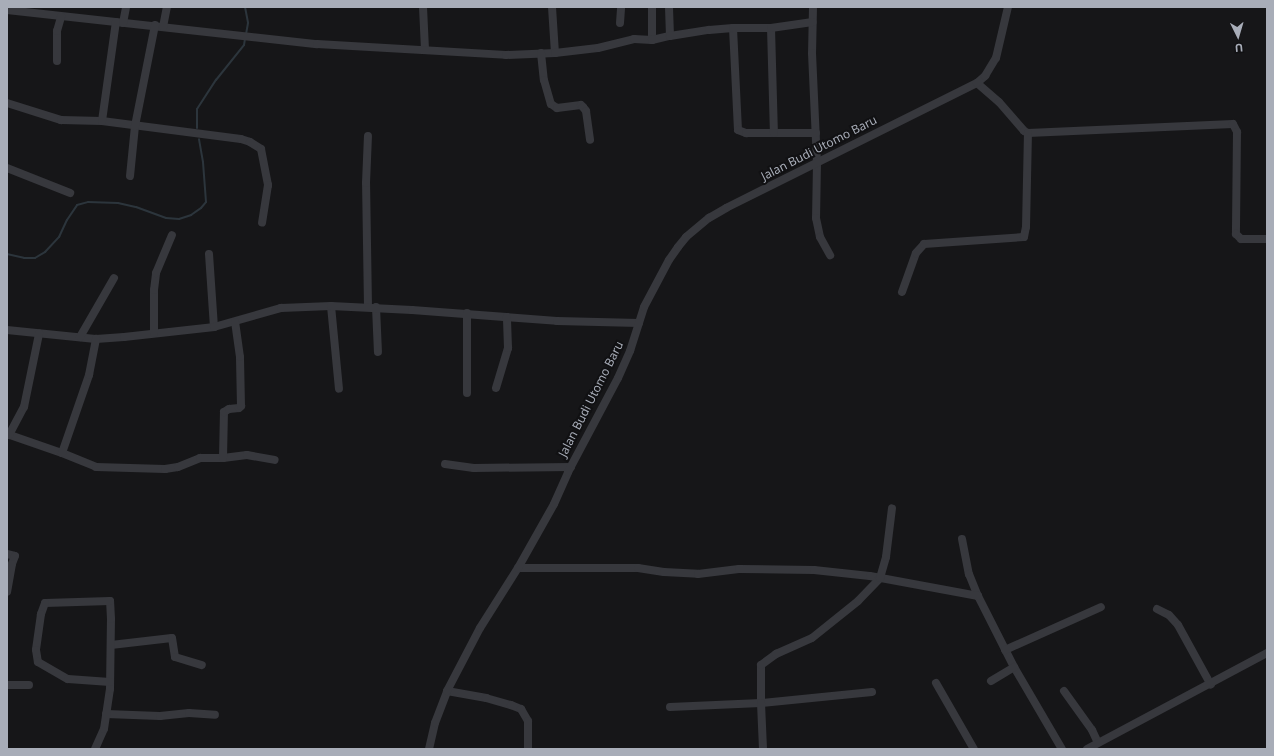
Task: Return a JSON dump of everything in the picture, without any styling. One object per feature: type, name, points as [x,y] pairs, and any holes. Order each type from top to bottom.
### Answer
[{"type":"street","points":[[102,121],[120,22],[126,7]]},
{"type":"street","points":[[130,176],[135,126],[159,26],[167,7]]},
{"type":"street","points":[[423,7],[425,48]]},
{"type":"street","points":[[552,7],[555,53]]},
{"type":"street","points":[[620,23],[621,7]]},
{"type":"street","points":[[652,7],[652,40]]},
{"type":"street","points":[[669,7],[670,36]]},
{"type":"street","points":[[813,7],[812,53],[818,163],[817,230],[830,255]]},
{"type":"street","name":"Jalan Budi Utomo Baru","points":[[429,749],[435,723],[447,691],[480,628],[518,568],[554,504],[571,467],[618,378],[630,352],[644,307],[668,260],[686,237],[709,218],[726,208],[977,83],[985,76],[996,58],[1008,7]]},
{"type":"street","points":[[7,10],[60,17],[334,45],[425,48],[506,55],[555,53],[598,48],[634,39],[652,40],[670,36],[733,28],[771,28],[813,22]]},
{"type":"street","points":[[57,61],[57,31],[60,17]]},
{"type":"street","points":[[733,28],[738,130],[746,134],[816,133]]},
{"type":"street","points":[[771,28],[774,133]]},
{"type":"street","points":[[541,53],[544,80],[551,104],[557,108],[583,106],[586,112],[590,140]]},
{"type":"street","points":[[977,83],[999,102],[1022,129],[1028,132],[1233,124],[1237,132],[1236,234],[1241,239],[1267,239]]},
{"type":"street","points":[[7,103],[61,120],[102,121],[241,139],[250,142],[261,149],[268,185],[262,223]]},
{"type":"street","points":[[902,292],[916,253],[924,244],[1024,237],[1026,227],[1028,132]]},
{"type":"street","points":[[368,136],[366,183],[372,307],[378,352]]},
{"type":"street","points":[[7,168],[70,193]]},
{"type":"street","points":[[154,334],[154,290],[156,273],[172,235]]},
{"type":"street","points":[[209,254],[214,327]]},
{"type":"street","points":[[80,337],[114,278]]},
{"type":"street","points":[[331,306],[339,389]]},
{"type":"street","points":[[7,330],[96,339],[214,327],[281,308],[331,306],[372,307],[557,321],[639,323]]},
{"type":"street","points":[[467,393],[468,314]]},
{"type":"street","points":[[496,388],[508,348],[507,317]]},
{"type":"street","points":[[223,458],[224,412],[229,409],[239,408],[241,406],[240,357],[235,322]]},
{"type":"street","points":[[39,334],[24,407],[8,434],[96,467],[165,469],[178,467],[200,458],[223,458],[247,455],[275,460]]},
{"type":"street","points":[[62,453],[89,375],[96,339]]},
{"type":"street","points":[[445,464],[469,468],[571,467]]},
{"type":"street","points":[[763,749],[761,665],[776,654],[812,638],[858,601],[880,578],[886,557],[892,508]]},
{"type":"street","points":[[962,539],[969,574],[978,596],[1014,667],[1062,749]]},
{"type":"street","points":[[7,554],[15,556],[7,592]]},
{"type":"street","points":[[518,568],[638,568],[664,572],[698,574],[740,569],[778,568],[852,573],[978,596]]},
{"type":"street","points":[[96,749],[104,729],[110,682],[110,601],[45,603],[41,614],[36,650],[38,662],[68,679],[110,682]]},
{"type":"street","points":[[1005,650],[1101,607]]},
{"type":"street","points":[[1157,609],[1168,615],[1178,625],[1211,685]]},
{"type":"street","points":[[111,645],[172,638],[175,657],[202,665]]},
{"type":"street","points":[[1087,749],[1211,685],[1267,653]]},
{"type":"street","points":[[991,681],[1014,667]]},
{"type":"street","points":[[936,683],[974,749]]},
{"type":"street","points":[[7,685],[29,685]]},
{"type":"street","points":[[447,691],[486,698],[521,709],[526,714],[528,721],[528,749]]},
{"type":"street","points":[[1064,691],[1092,730],[1098,743]]},
{"type":"street","points":[[670,707],[761,703],[872,692]]},
{"type":"street","points":[[106,714],[160,716],[189,713],[215,715]]},
{"type":"waterway","points":[[245,7],[248,23],[246,34]]},
{"type":"waterway","points":[[197,128],[197,109],[216,80],[244,45],[245,39]]},
{"type":"waterway","points":[[7,254],[24,258],[35,258],[45,252],[59,237],[67,220],[77,205],[88,202],[118,203],[136,207],[166,218],[179,219],[191,215],[201,208],[206,202],[203,162],[199,139]]}]
